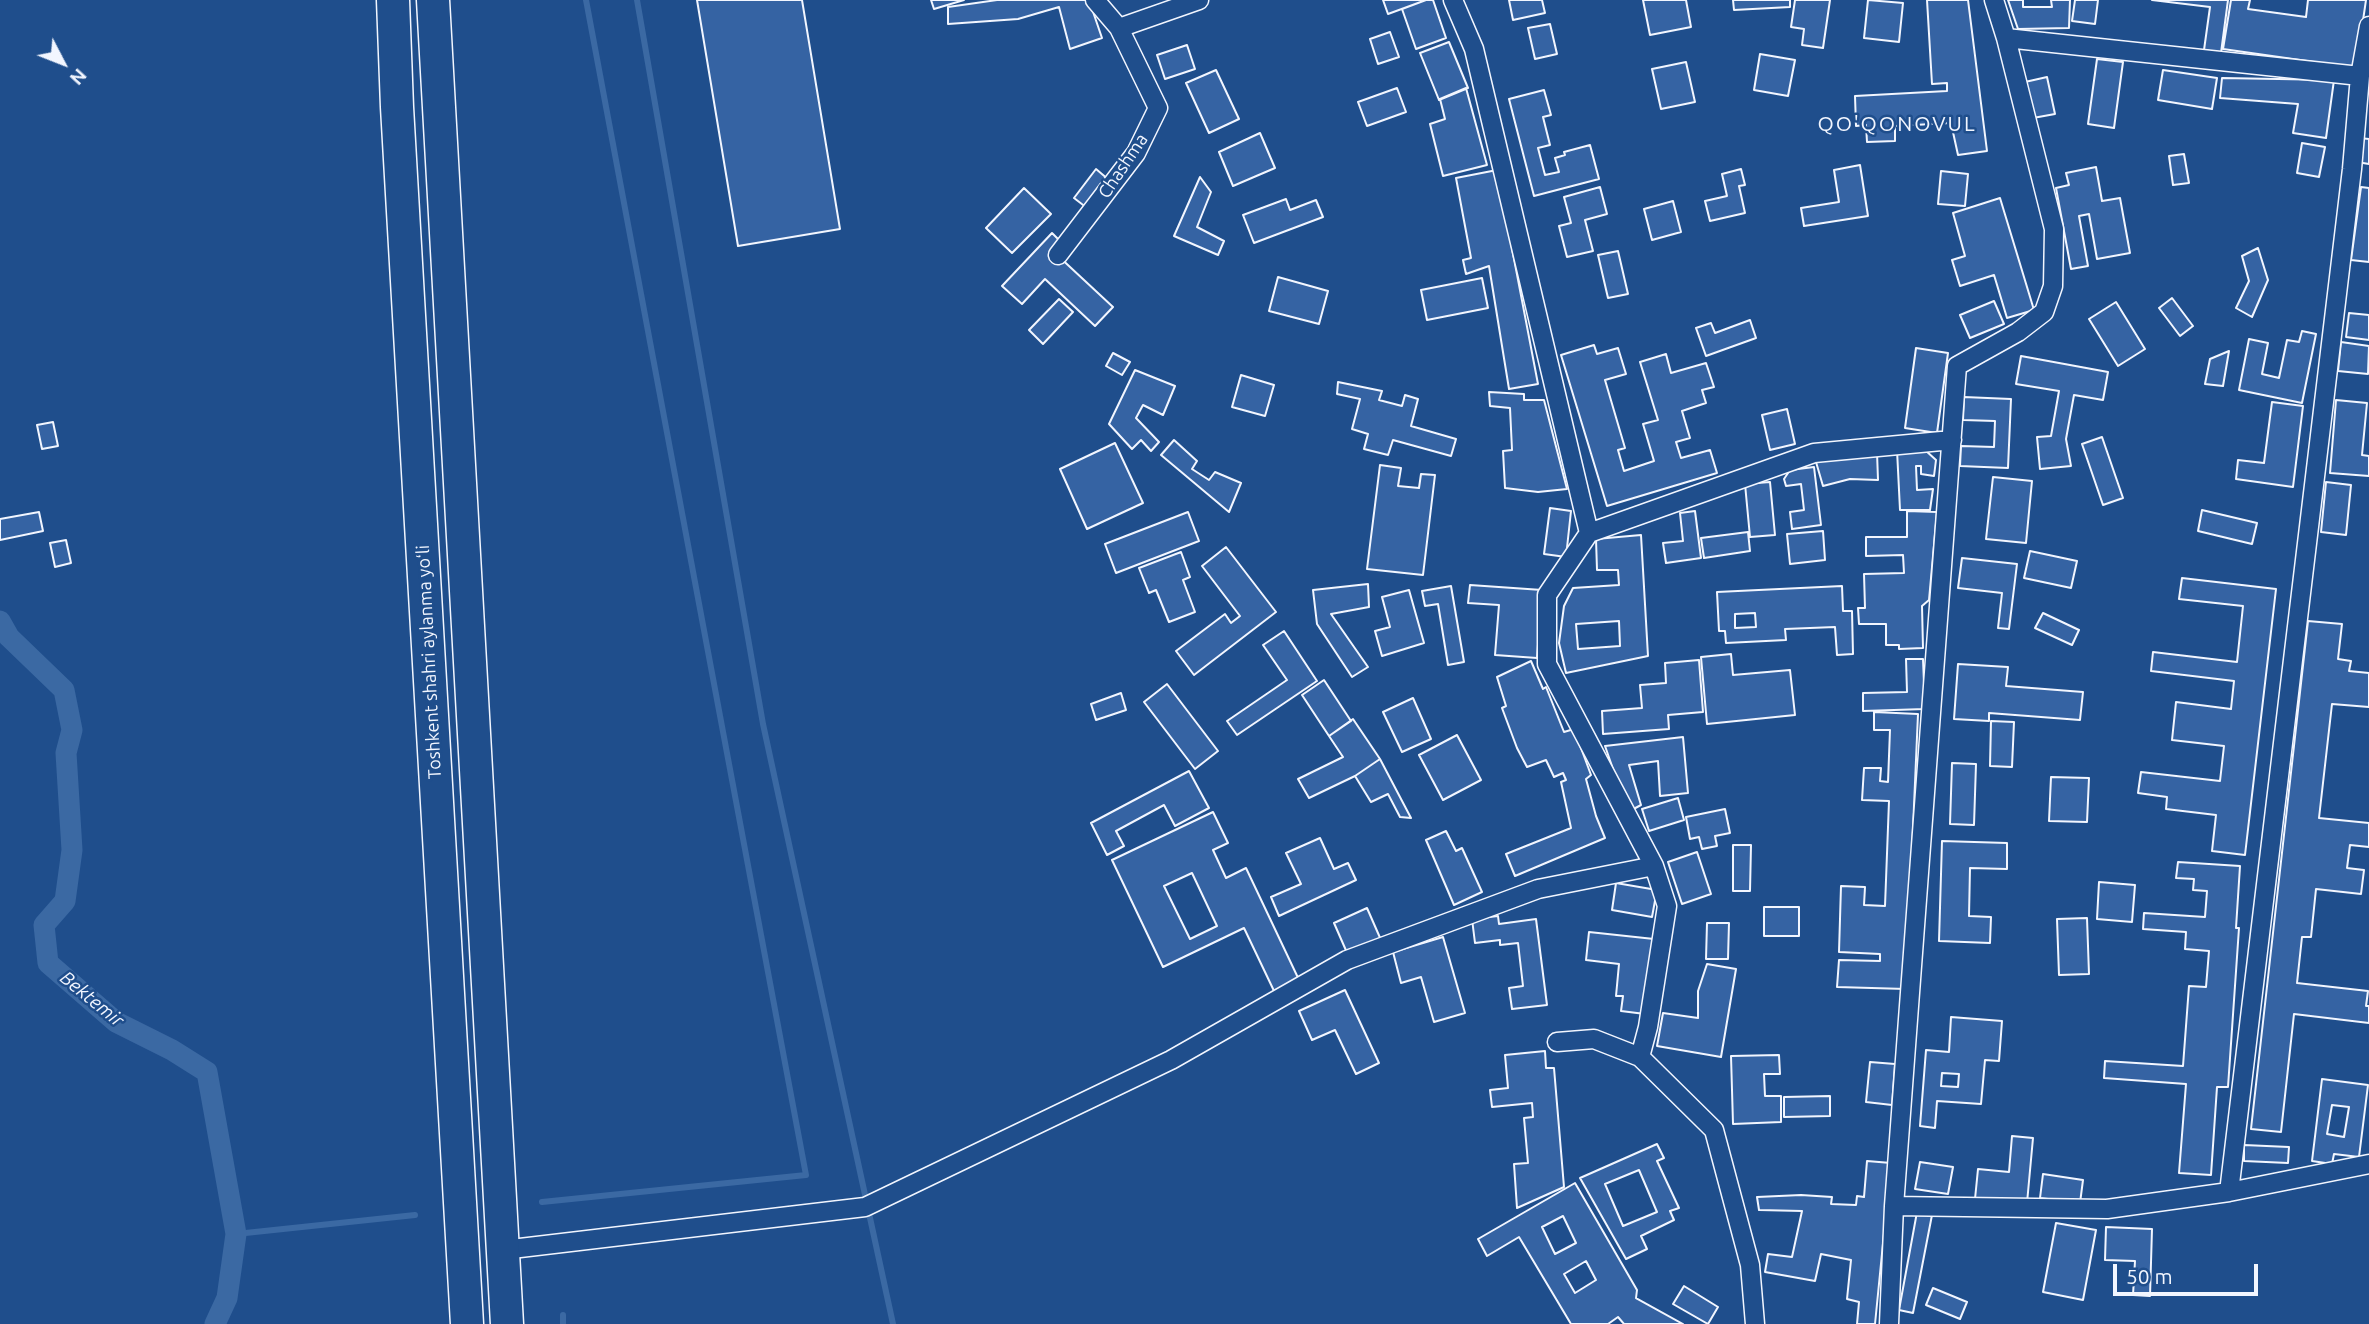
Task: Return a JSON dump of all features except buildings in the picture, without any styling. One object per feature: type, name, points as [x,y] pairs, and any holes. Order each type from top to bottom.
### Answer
[{"type":"highway","name":"Toshkent shahri aylanma yoʻli","points":[[393,0],[414,417],[467,1324]]},
{"type":"highway","points":[[433,0],[507,1324]]},
{"type":"highway","points":[[414,417],[423,424],[434,427],[446,423],[455,415]]},
{"type":"street","name":"Chashma","points":[[1058,255],[1136,153],[1158,108],[1119,28],[1095,0]]},
{"type":"street","points":[[1119,28],[1199,0]]},
{"type":"street","points":[[1453,0],[1474,49],[1588,533]]},
{"type":"street","points":[[1889,1324],[1894,1206],[1957,366],[2018,332],[2044,312],[2053,285],[2054,229],[2007,38],[1994,0]]},
{"type":"street","points":[[2229,1192],[2361,171],[2361,76],[2369,26]]},
{"type":"street","points":[[2007,38],[2361,76]]},
{"type":"street","points":[[1640,1058],[1648,1027],[1667,906],[1654,866],[1546,664],[1547,596],[1588,533],[1814,453],[1952,440]]},
{"type":"street","points":[[503,1250],[870,1205],[1171,1060],[1348,960],[1538,889],[1654,866]]},
{"type":"street","points":[[1556,1042],[1594,1039],[1640,1058],[1714,1130],[1750,1265],[1755,1324]]},
{"type":"street","points":[[1894,1206],[2107,1209],[2229,1192],[2369,1164]]},
{"type":"waterway","points":[[542,1202],[806,1175],[586,0]]},
{"type":"waterway","points":[[637,0],[763,724],[893,1324]]},
{"type":"waterway","name":"Bektemir","points":[[0,621],[9,637],[64,690],[72,730],[66,753],[72,850],[65,901],[44,925],[48,963],[116,1022],[172,1050],[207,1072],[236,1234],[227,1298],[215,1324]]},
{"type":"waterway","points":[[236,1234],[415,1215]]},
{"type":"waterway","points":[[563,1315],[563,1324]]},
{"type":"district","name":"QO'QONOVUL","points":[[1897,124]]}]
